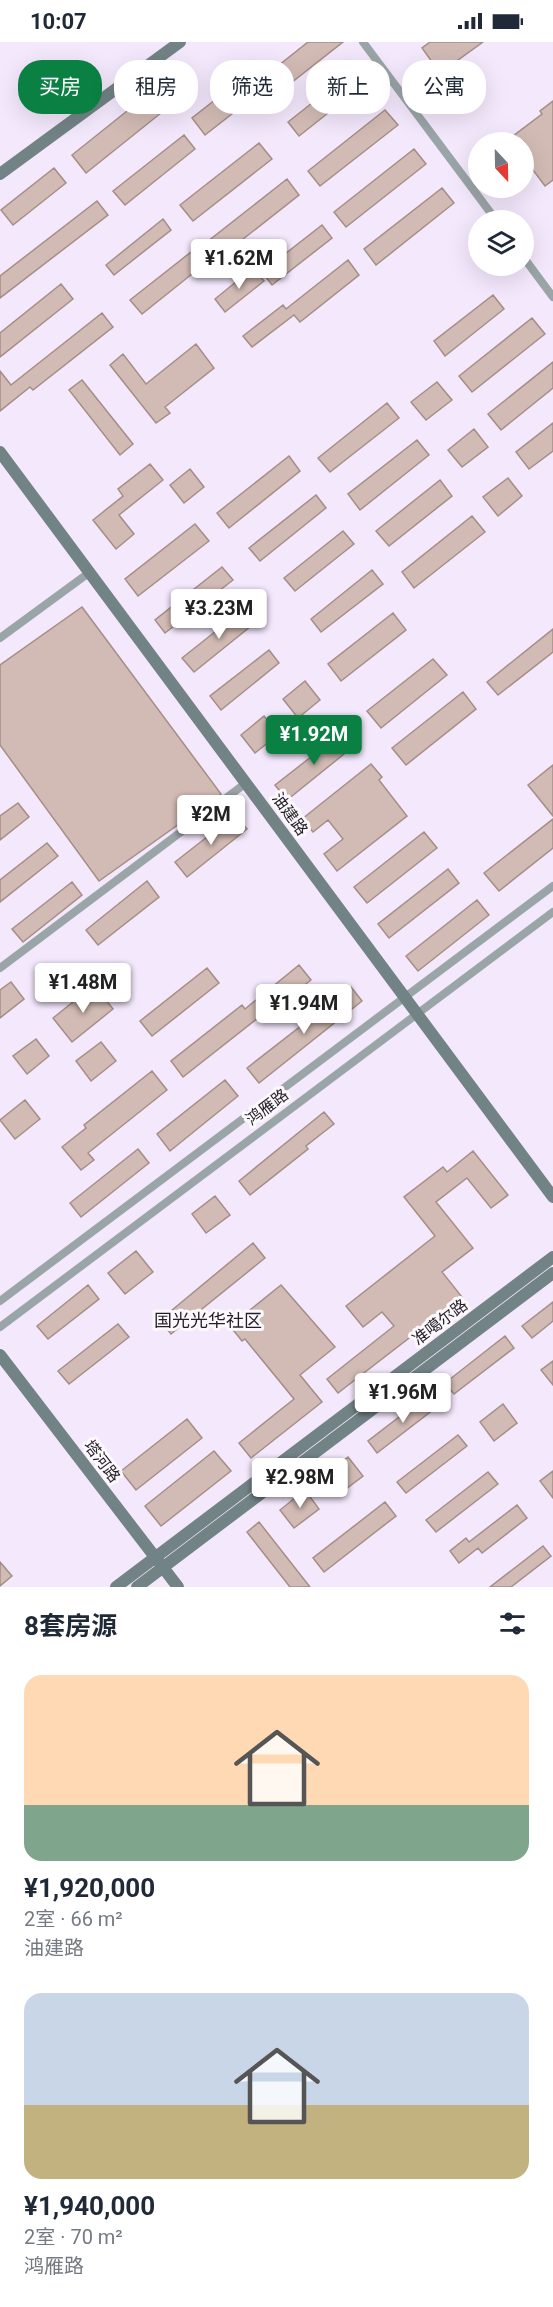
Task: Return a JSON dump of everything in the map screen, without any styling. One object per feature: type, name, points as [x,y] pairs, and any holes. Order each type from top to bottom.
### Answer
[{"type":"main road","points":[[0,174],[180,42]]},
{"type":"main road","name":"油建路","points":[[0,452],[553,1197]]},
{"type":"main road","name":"准噶尔路","points":[[116,1587],[553,1257]]},
{"type":"main road","name":"准噶尔路","points":[[137,1587],[553,1273]]},
{"type":"main road","name":"塔河路","points":[[0,1355],[178,1587]]},
{"type":"street","points":[[363,42],[489,210]]},
{"type":"street","points":[[534,271],[553,297]]},
{"type":"street","points":[[0,638],[90,572]]},
{"type":"street","points":[[0,968],[246,783]]},
{"type":"street","name":"鸿雁路","points":[[0,1301],[403,996],[553,886]]},
{"type":"street","name":"鸿雁路","points":[[0,1327],[553,912]]},
{"type":"building","points":[[308,42],[343,42],[320,60],[306,60],[306,71],[294,81],[294,60],[285,60]]},
{"type":"building","points":[[430,42],[483,42],[458,60],[431,60],[422,48]]},
{"type":"building","points":[[553,101],[553,180],[545,186],[534,171],[534,132],[518,132],[542,114],[540,111]]},
{"type":"building","points":[[210,104],[210,114],[232,114],[205,135],[192,118]]},
{"type":"building","points":[[306,108],[306,114],[327,114],[299,136],[288,122]]},
{"type":"building","points":[[123,114],[160,114],[86,173],[72,155]]},
{"type":"building","points":[[380,114],[388,114],[398,125],[320,186],[308,171]]},
{"type":"building","points":[[184,135],[195,149],[125,205],[113,191]]},
{"type":"building","points":[[259,143],[272,159],[193,221],[180,205]]},
{"type":"building","points":[[414,149],[426,164],[346,227],[334,212]]},
{"type":"building","points":[[54,168],[66,183],[13,225],[1,210]]},
{"type":"building","points":[[287,179],[299,195],[219,258],[207,242]]},
{"type":"building","points":[[442,188],[454,203],[376,265],[364,249]]},
{"type":"building","points":[[97,201],[108,215],[0,298],[0,276]]},
{"type":"building","points":[[163,219],[171,230],[114,275],[106,265]]},
{"type":"building","points":[[322,225],[332,238],[272,285],[262,272]]},
{"type":"building","points":[[191,252],[202,266],[142,314],[130,300]]},
{"type":"building","points":[[348,260],[359,275],[300,322],[294,315],[252,347],[243,336],[283,305],[286,309]]},
{"type":"building","points":[[253,268],[264,281],[225,312],[215,299]]},
{"type":"building","points":[[61,284],[73,299],[0,357],[0,333]]},
{"type":"building","points":[[493,295],[504,309],[445,356],[434,341]]},
{"type":"building","points":[[102,313],[113,327],[33,390],[30,387],[0,411],[0,371],[11,385]]},
{"type":"building","points":[[532,318],[545,334],[472,392],[459,376]]},
{"type":"building","points":[[196,344],[214,368],[165,407],[170,413],[156,423],[110,365],[123,354],[146,384]]},
{"type":"building","points":[[553,362],[553,388],[501,430],[488,414]]},
{"type":"building","points":[[82,380],[133,444],[120,455],[69,390]]},
{"type":"building","points":[[437,382],[452,400],[426,420],[411,402]]},
{"type":"building","points":[[387,403],[399,418],[330,472],[318,458]]},
{"type":"building","points":[[553,423],[553,451],[529,469],[516,452]]},
{"type":"building","points":[[474,429],[488,447],[462,467],[448,450]]},
{"type":"building","points":[[417,440],[429,455],[360,510],[348,494]]},
{"type":"building","points":[[289,456],[300,471],[229,528],[217,513]]},
{"type":"building","points":[[150,464],[163,480],[119,515],[134,534],[116,549],[93,520],[123,496],[118,489]]},
{"type":"building","points":[[190,469],[204,487],[184,503],[170,485]]},
{"type":"building","points":[[508,478],[522,496],[498,516],[483,497]]},
{"type":"building","points":[[440,480],[452,496],[389,546],[376,531]]},
{"type":"building","points":[[316,495],[326,508],[260,561],[249,548]]},
{"type":"building","points":[[472,516],[485,532],[414,588],[402,572]]},
{"type":"building","points":[[195,524],[209,541],[138,596],[125,579]]},
{"type":"building","points":[[343,531],[354,544],[295,591],[284,578]]},
{"type":"building","points":[[222,567],[233,580],[165,633],[155,620]]},
{"type":"building","points":[[372,570],[383,584],[321,632],[311,619]]},
{"type":"building","points":[[82,607],[221,794],[99,881],[0,745],[0,665]]},
{"type":"building","points":[[245,608],[256,622],[194,672],[182,658]]},
{"type":"building","points":[[393,613],[406,630],[341,681],[328,664]]},
{"type":"building","points":[[553,629],[553,652],[498,695],[487,682]]},
{"type":"building","points":[[269,650],[279,663],[221,710],[210,696]]},
{"type":"building","points":[[433,659],[447,675],[381,728],[367,711]]},
{"type":"building","points":[[305,681],[320,700],[298,718],[283,699]]},
{"type":"building","points":[[463,692],[476,709],[406,765],[392,748]]},
{"type":"building","points":[[264,716],[279,734],[255,753],[241,735]]},
{"type":"building","points":[[343,732],[354,746],[287,800],[275,785]]},
{"type":"building","points":[[371,764],[382,777],[379,780],[407,816],[337,871],[324,854],[343,839],[328,820],[313,832],[302,819]]},
{"type":"building","points":[[553,765],[553,816],[528,785]]},
{"type":"building","points":[[18,803],[29,817],[0,840],[0,816]]},
{"type":"building","points":[[235,815],[247,829],[187,877],[175,862]]},
{"type":"building","points":[[553,819],[553,848],[499,891],[484,873]]},
{"type":"building","points":[[424,832],[437,848],[367,903],[354,887]]},
{"type":"building","points":[[47,843],[58,856],[0,902],[0,880]]},
{"type":"building","points":[[448,869],[459,883],[389,938],[378,924]]},
{"type":"building","points":[[147,881],[159,897],[98,945],[86,930]]},
{"type":"building","points":[[72,882],[82,895],[23,942],[12,929]]},
{"type":"building","points":[[477,900],[489,915],[418,971],[406,956]]},
{"type":"building","points":[[299,965],[311,980],[265,1016],[263,1014],[183,1077],[171,1061],[242,1005],[245,1009]]},
{"type":"building","points":[[207,968],[219,983],[152,1036],[140,1021]]},
{"type":"building","points":[[11,982],[24,999],[0,1018],[0,990]]},
{"type":"building","points":[[94,985],[113,1009],[72,1042],[53,1018]]},
{"type":"building","points":[[351,987],[362,1001],[259,1083],[247,1068]]},
{"type":"building","points":[[36,1039],[49,1056],[27,1074],[13,1056]]},
{"type":"building","points":[[101,1042],[116,1061],[91,1081],[76,1061]]},
{"type":"building","points":[[152,1071],[167,1090],[88,1153],[94,1160],[81,1170],[62,1147],[86,1128],[84,1125]]},
{"type":"building","points":[[225,1080],[238,1096],[170,1151],[157,1134]]},
{"type":"building","points":[[25,1100],[40,1119],[15,1139],[0,1120]]},
{"type":"building","points":[[324,1112],[334,1124],[306,1146],[308,1149],[250,1195],[239,1181]]},
{"type":"building","points":[[138,1149],[149,1163],[81,1217],[70,1203]]},
{"type":"building","points":[[473,1151],[508,1195],[491,1208],[467,1178],[436,1202],[473,1248],[442,1272],[462,1297],[338,1393],[327,1379],[394,1326],[382,1312],[363,1327],[346,1306],[435,1236],[404,1197],[443,1167],[447,1172]]},
{"type":"building","points":[[215,1196],[230,1215],[206,1233],[192,1214]]},
{"type":"building","points":[[253,1243],[265,1258],[171,1334],[160,1320]]},
{"type":"building","points":[[136,1251],[153,1272],[125,1294],[108,1273]]},
{"type":"building","points":[[88,1285],[99,1299],[48,1339],[37,1326]]},
{"type":"building","points":[[281,1285],[335,1347],[300,1375],[322,1402],[251,1458],[239,1443],[294,1399],[245,1339],[242,1341],[230,1326]]},
{"type":"building","points":[[553,1302],[553,1321],[532,1338],[522,1326]]},
{"type":"building","points":[[118,1324],[129,1337],[69,1384],[58,1371]]},
{"type":"building","points":[[505,1336],[514,1348],[454,1394],[445,1383]]},
{"type":"building","points":[[553,1361],[553,1385],[541,1370]]},
{"type":"building","points":[[429,1394],[438,1406],[377,1453],[368,1441]]},
{"type":"building","points":[[503,1404],[517,1423],[494,1441],[480,1422]]},
{"type":"building","points":[[187,1419],[202,1438],[136,1490],[121,1471]]},
{"type":"building","points":[[458,1435],[467,1446],[406,1493],[397,1482]]},
{"type":"building","points":[[214,1451],[231,1471],[161,1526],[145,1506]]},
{"type":"building","points":[[348,1457],[363,1476],[338,1495],[324,1476]]},
{"type":"building","points":[[553,1471],[553,1498],[540,1481]]},
{"type":"building","points":[[488,1472],[498,1484],[436,1532],[426,1520]]},
{"type":"building","points":[[305,1490],[319,1509],[294,1528],[280,1510]]},
{"type":"building","points":[[385,1502],[396,1516],[324,1572],[313,1558]]},
{"type":"building","points":[[517,1505],[527,1518],[482,1553],[478,1548],[459,1563],[450,1551],[466,1538],[469,1542]]},
{"type":"building","points":[[259,1522],[310,1587],[290,1587],[247,1532]]},
{"type":"building","points":[[543,1546],[551,1556],[511,1587],[490,1587]]},
{"type":"building","points":[[0,1562],[12,1576],[0,1586]]},
{"type":"district","name":"国光光华社区","points":[[208,1320]]}]
